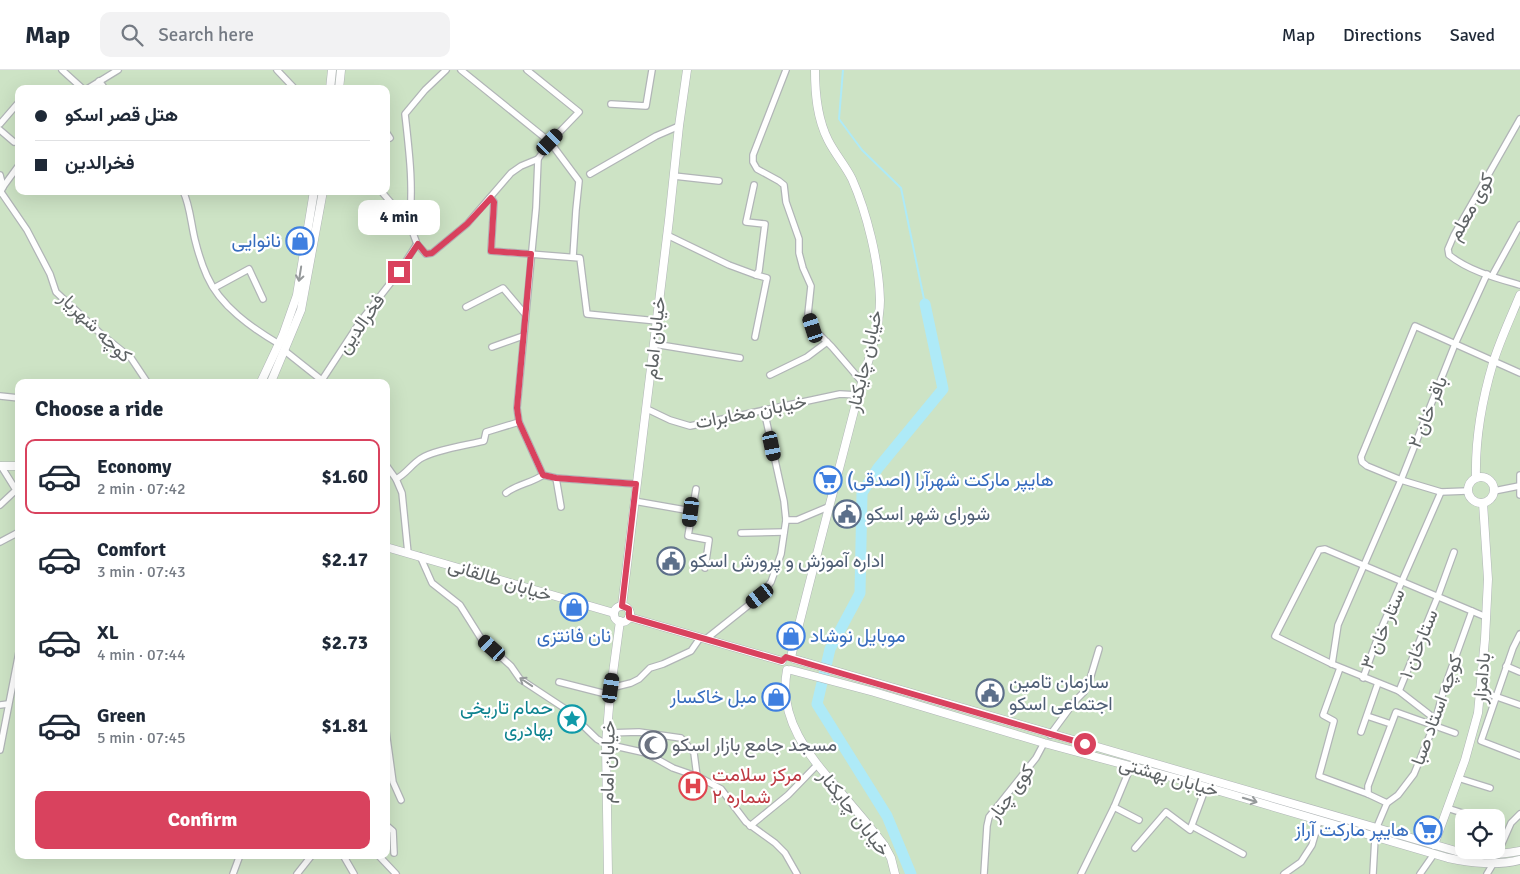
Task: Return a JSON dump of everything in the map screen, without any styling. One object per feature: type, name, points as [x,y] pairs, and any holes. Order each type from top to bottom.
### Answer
[{"type":"main road","points":[[330,85],[332,70]]},
{"type":"main road","points":[[339,85],[341,70]]},
{"type":"main road","name":"خیابان امام","points":[[622,606],[687,70]]},
{"type":"main road","name":"خیابان چایکنار","points":[[793,658],[828,507],[874,338],[880,301],[875,260],[866,215],[851,178],[828,140],[821,124],[815,96],[815,70]]},
{"type":"main road","points":[[262,379],[278,344],[296,295],[313,195]]},
{"type":"main road","points":[[271,379],[302,310],[322,195]]},
{"type":"main road","points":[[310,215],[319,217]]},
{"type":"main road","points":[[1476,478],[1475,461],[1479,420],[1493,362],[1520,295]]},
{"type":"main road","points":[[0,466],[15,466]]},
{"type":"main road","points":[[1484,477],[1491,482],[1494,490],[1490,498],[1483,503],[1471,499],[1468,491],[1469,483],[1476,478],[1484,477]]},
{"type":"main road","name":"بادامزار","points":[[1433,849],[1458,778],[1478,712],[1488,579],[1483,503]]},
{"type":"main road","name":"خیابان طالقانی","points":[[390,548],[614,613]]},
{"type":"main road","points":[[622,606],[629,609],[629,617],[625,621],[620,621],[614,613],[616,609],[622,606]]},
{"type":"main road","points":[[629,617],[782,661]]},
{"type":"main road","name":"خیابان امام","points":[[608,874],[606,744],[610,692],[620,621]]},
{"type":"main road","points":[[786,657],[793,658],[795,666],[789,670],[783,668],[782,661],[786,657]]},
{"type":"main road","name":"خیابان بهشتی","points":[[793,658],[1050,735],[1208,778],[1376,829],[1470,862],[1493,864],[1520,860]]},
{"type":"main road","name":"خیابان چایکنار","points":[[789,670],[785,680],[785,699],[794,730],[817,765],[884,845],[891,858],[895,874]]},
{"type":"main road","name":"خیابان بهشتی","points":[[789,670],[1206,787],[1375,838],[1455,852]]},
{"type":"main road","name":"خیابان بهشتی","points":[[1505,854],[1520,851]]},
{"type":"street","points":[[62,70],[79,85]]},
{"type":"street","points":[[93,85],[118,70]]},
{"type":"street","points":[[277,70],[291,85]]},
{"type":"street","points":[[409,224],[411,205],[409,140],[405,114],[425,90],[446,70]]},
{"type":"street","points":[[461,70],[550,142],[579,181],[576,210],[576,257],[587,314],[657,321]]},
{"type":"street","points":[[384,195],[409,224],[418,244],[426,254],[432,253],[467,224],[512,173],[521,166],[538,159],[550,142],[579,112],[527,70]]},
{"type":"street","points":[[611,104],[646,106],[652,70]]},
{"type":"street","points":[[786,70],[753,155],[753,162],[757,169],[779,180],[784,185],[786,202],[799,239],[803,268],[811,286],[808,314],[813,328],[862,382]]},
{"type":"street","points":[[99,81],[102,85]]},
{"type":"street","points":[[0,124],[15,107]]},
{"type":"street","name":"کوی معلم","points":[[1520,119],[1454,235],[1448,249],[1449,255],[1454,258],[1489,275],[1520,285]]},
{"type":"street","points":[[590,174],[656,136],[679,126]]},
{"type":"street","points":[[0,130],[14,142]]},
{"type":"street","points":[[538,159],[536,208],[517,408],[519,422],[543,475]]},
{"type":"street","points":[[1,191],[15,171]]},
{"type":"street","points":[[0,175],[1,191]]},
{"type":"street","points":[[674,176],[719,181]]},
{"type":"street","points":[[754,185],[746,222],[765,224],[759,271],[756,275]]},
{"type":"street","name":"کوچه شهریار","points":[[1,191],[27,230],[50,274],[56,292],[100,334],[131,358],[145,379]]},
{"type":"street","points":[[184,195],[201,258],[207,276],[214,288],[232,309],[260,333],[278,344]]},
{"type":"street","points":[[491,198],[494,202],[491,251],[576,257]]},
{"type":"street","name":"باقر خان ۲","points":[[1332,664],[1338,625],[1401,480],[1455,344],[1489,275],[1520,225]]},
{"type":"street","points":[[667,235],[729,266],[767,278],[755,336]]},
{"type":"street","name":"فخرالدین","points":[[324,379],[360,322],[418,244]]},
{"type":"street","points":[[214,288],[249,269],[263,299]]},
{"type":"street","points":[[466,307],[503,288],[525,314]]},
{"type":"street","points":[[1468,491],[1441,492],[1401,480],[1366,466],[1362,462],[1361,457],[1373,425],[1415,326],[1520,373]]},
{"type":"street","points":[[492,347],[523,336]]},
{"type":"street","points":[[770,375],[807,357],[827,342]]},
{"type":"street","points":[[654,344],[740,358]]},
{"type":"street","points":[[285,351],[320,379]]},
{"type":"street","name":"خیابان مخابرات","points":[[647,409],[670,420],[690,426],[840,394],[858,395]]},
{"type":"street","points":[[0,396],[15,398]]},
{"type":"street","points":[[560,682],[610,692],[639,679],[650,668],[664,664],[691,651],[703,638],[760,596],[771,582],[780,554],[786,520],[764,410]]},
{"type":"street","points":[[396,479],[408,471],[420,458],[484,441],[486,432],[519,422]]},
{"type":"street","points":[[0,466],[15,488]]},
{"type":"street","points":[[390,471],[402,493],[408,553]]},
{"type":"street","points":[[543,475],[556,478],[636,484]]},
{"type":"street","points":[[506,493],[511,489],[536,481],[543,475]]},
{"type":"street","points":[[1520,475],[1520,495]]},
{"type":"street","points":[[556,478],[561,506]]},
{"type":"street","points":[[1494,490],[1519,486]]},
{"type":"street","points":[[696,489],[688,536],[709,540],[704,568]]},
{"type":"street","points":[[0,505],[15,491]]},
{"type":"street","name":"ستار خان ۳","points":[[1362,678],[1381,629],[1441,492]]},
{"type":"street","points":[[634,501],[691,512]]},
{"type":"street","points":[[786,520],[797,520],[828,507]]},
{"type":"street","points":[[741,533],[784,532]]},
{"type":"street","points":[[0,542],[15,534]]},
{"type":"street","points":[[1434,723],[1430,715],[1399,691],[1362,678],[1275,636],[1319,550],[1325,549],[1486,617]]},
{"type":"street","name":"ستارخان ۱","points":[[1399,691],[1454,552]]},
{"type":"street","points":[[420,556],[432,583],[460,605],[482,640],[511,666],[520,679],[567,710],[606,744],[646,753],[673,768],[697,776],[721,789],[746,822],[775,843],[785,853],[797,874]]},
{"type":"street","name":"کوچه استاد صبا","points":[[1376,829],[1387,803],[1398,796],[1414,774],[1434,723],[1472,611]]},
{"type":"street","points":[[1520,634],[1506,666],[1480,741],[1520,756]]},
{"type":"street","points":[[1050,735],[1074,701],[1084,692],[1099,649]]},
{"type":"street","points":[[1506,666],[1520,672]]},
{"type":"street","points":[[1340,668],[1323,715],[1334,720],[1319,776],[1387,803]]},
{"type":"street","points":[[0,750],[15,671]]},
{"type":"street","points":[[1361,732],[1378,683]]},
{"type":"street","points":[[1480,691],[1520,704]]},
{"type":"street","points":[[0,705],[8,704]]},
{"type":"street","points":[[1368,794],[1368,786],[1396,712],[1434,723],[1455,733]]},
{"type":"street","points":[[1367,716],[1391,724]]},
{"type":"street","points":[[607,733],[639,732],[681,738],[694,753],[697,776]]},
{"type":"street","name":"کوی چنار","points":[[984,874],[989,817],[1036,758],[1044,743]]},
{"type":"street","points":[[390,760],[393,782],[401,800]]},
{"type":"street","points":[[750,826],[788,794],[817,765]]},
{"type":"street","points":[[1080,874],[1114,807],[1131,766]]},
{"type":"street","points":[[1458,778],[1490,788]]},
{"type":"street","points":[[1134,848],[1166,812],[1190,830],[1206,787]]},
{"type":"street","points":[[1114,807],[1139,820]]},
{"type":"street","points":[[1447,808],[1455,811]]},
{"type":"street","points":[[1505,837],[1511,823],[1520,814]]},
{"type":"street","points":[[1284,874],[1301,862],[1312,845],[1319,821]]},
{"type":"street","points":[[1192,826],[1243,854]]},
{"type":"street","points":[[390,829],[392,831],[394,853]]},
{"type":"street","points":[[1373,874],[1375,838]]},
{"type":"street","points":[[1420,874],[1433,849]]},
{"type":"street","points":[[233,874],[239,859]]},
{"type":"street","points":[[297,874],[309,859]]},
{"type":"street","points":[[345,859],[354,874]]},
{"type":"street","points":[[382,859],[396,874]]},
{"type":"street","points":[[1487,874],[1493,864]]},
{"type":"green space","points":[[0,70],[1520,70],[1520,874],[0,874]]},
{"type":"waterway","points":[[843,70],[839,119],[862,150],[901,188],[925,304]]},
{"type":"waterway","points":[[911,874],[887,816],[817,704],[830,649],[860,593],[862,493],[878,468],[943,389],[925,304]]},
{"type":"place","name":"نانوایی","points":[[300,241]]},
{"type":"place","name":"هایپر مارکت شهرآرا (اصدقی)","points":[[828,480]]},
{"type":"place","name":"شورای شهر اسکو","points":[[847,514]]},
{"type":"place","name":"اداره آموزش و پرورش اسکو","points":[[671,561]]},
{"type":"place","name":"نان فانتزی","points":[[574,607]]},
{"type":"place","name":"موبایل نوشاد","points":[[791,636]]},
{"type":"place","name":"سازمان تامین اجتماعی اسکو","points":[[990,693]]},
{"type":"place","name":"مبل خاکسار","points":[[776,697]]},
{"type":"place","name":"حمام تاریخی بهادری","points":[[572,719]]},
{"type":"place","name":"مسجد جامع بازار اسکو","points":[[653,745]]},
{"type":"place","name":"مرکز سلامت شماره ۲","points":[[693,786]]},
{"type":"place","name":"هایپر مارکت آراز","points":[[1428,830]]},
{"type":"route","points":[[399,272],[418,244],[426,254],[432,253],[467,224],[491,198],[494,202],[491,251],[531,254],[519,374],[517,408],[519,422],[543,475],[556,478],[636,484],[622,606],[629,609],[629,617],[782,661],[786,657],[791,657],[809,664],[1085,744]]}]
